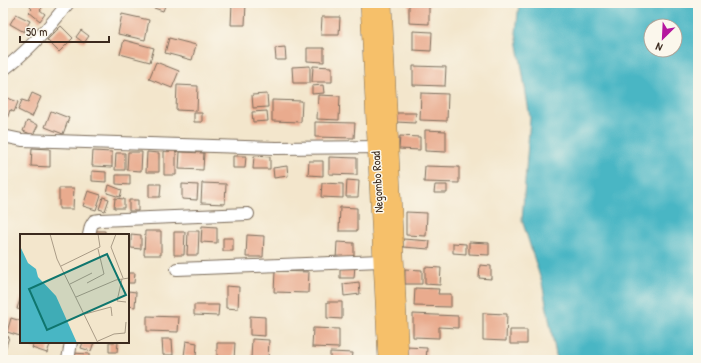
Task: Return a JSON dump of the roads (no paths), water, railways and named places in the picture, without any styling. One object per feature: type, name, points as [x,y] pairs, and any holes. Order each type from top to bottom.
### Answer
[{"type":"highway","name":"Negombo Road","points":[[369,3],[400,360]]},
{"type":"highway","name":"Negombo Road","points":[[382,3],[381,261],[387,360]]},
{"type":"street","points":[[3,70],[22,56],[55,20],[68,3]]},
{"type":"street","points":[[3,136],[22,140],[268,148],[382,147]]},
{"type":"street","points":[[89,234],[94,221],[100,220],[248,214]]},
{"type":"street","points":[[177,269],[381,261]]},
{"type":"street","points":[[68,360],[71,343]]},
{"type":"water","points":[[519,3],[698,3],[698,360],[557,360],[542,283],[522,220],[530,118],[516,33]]}]
